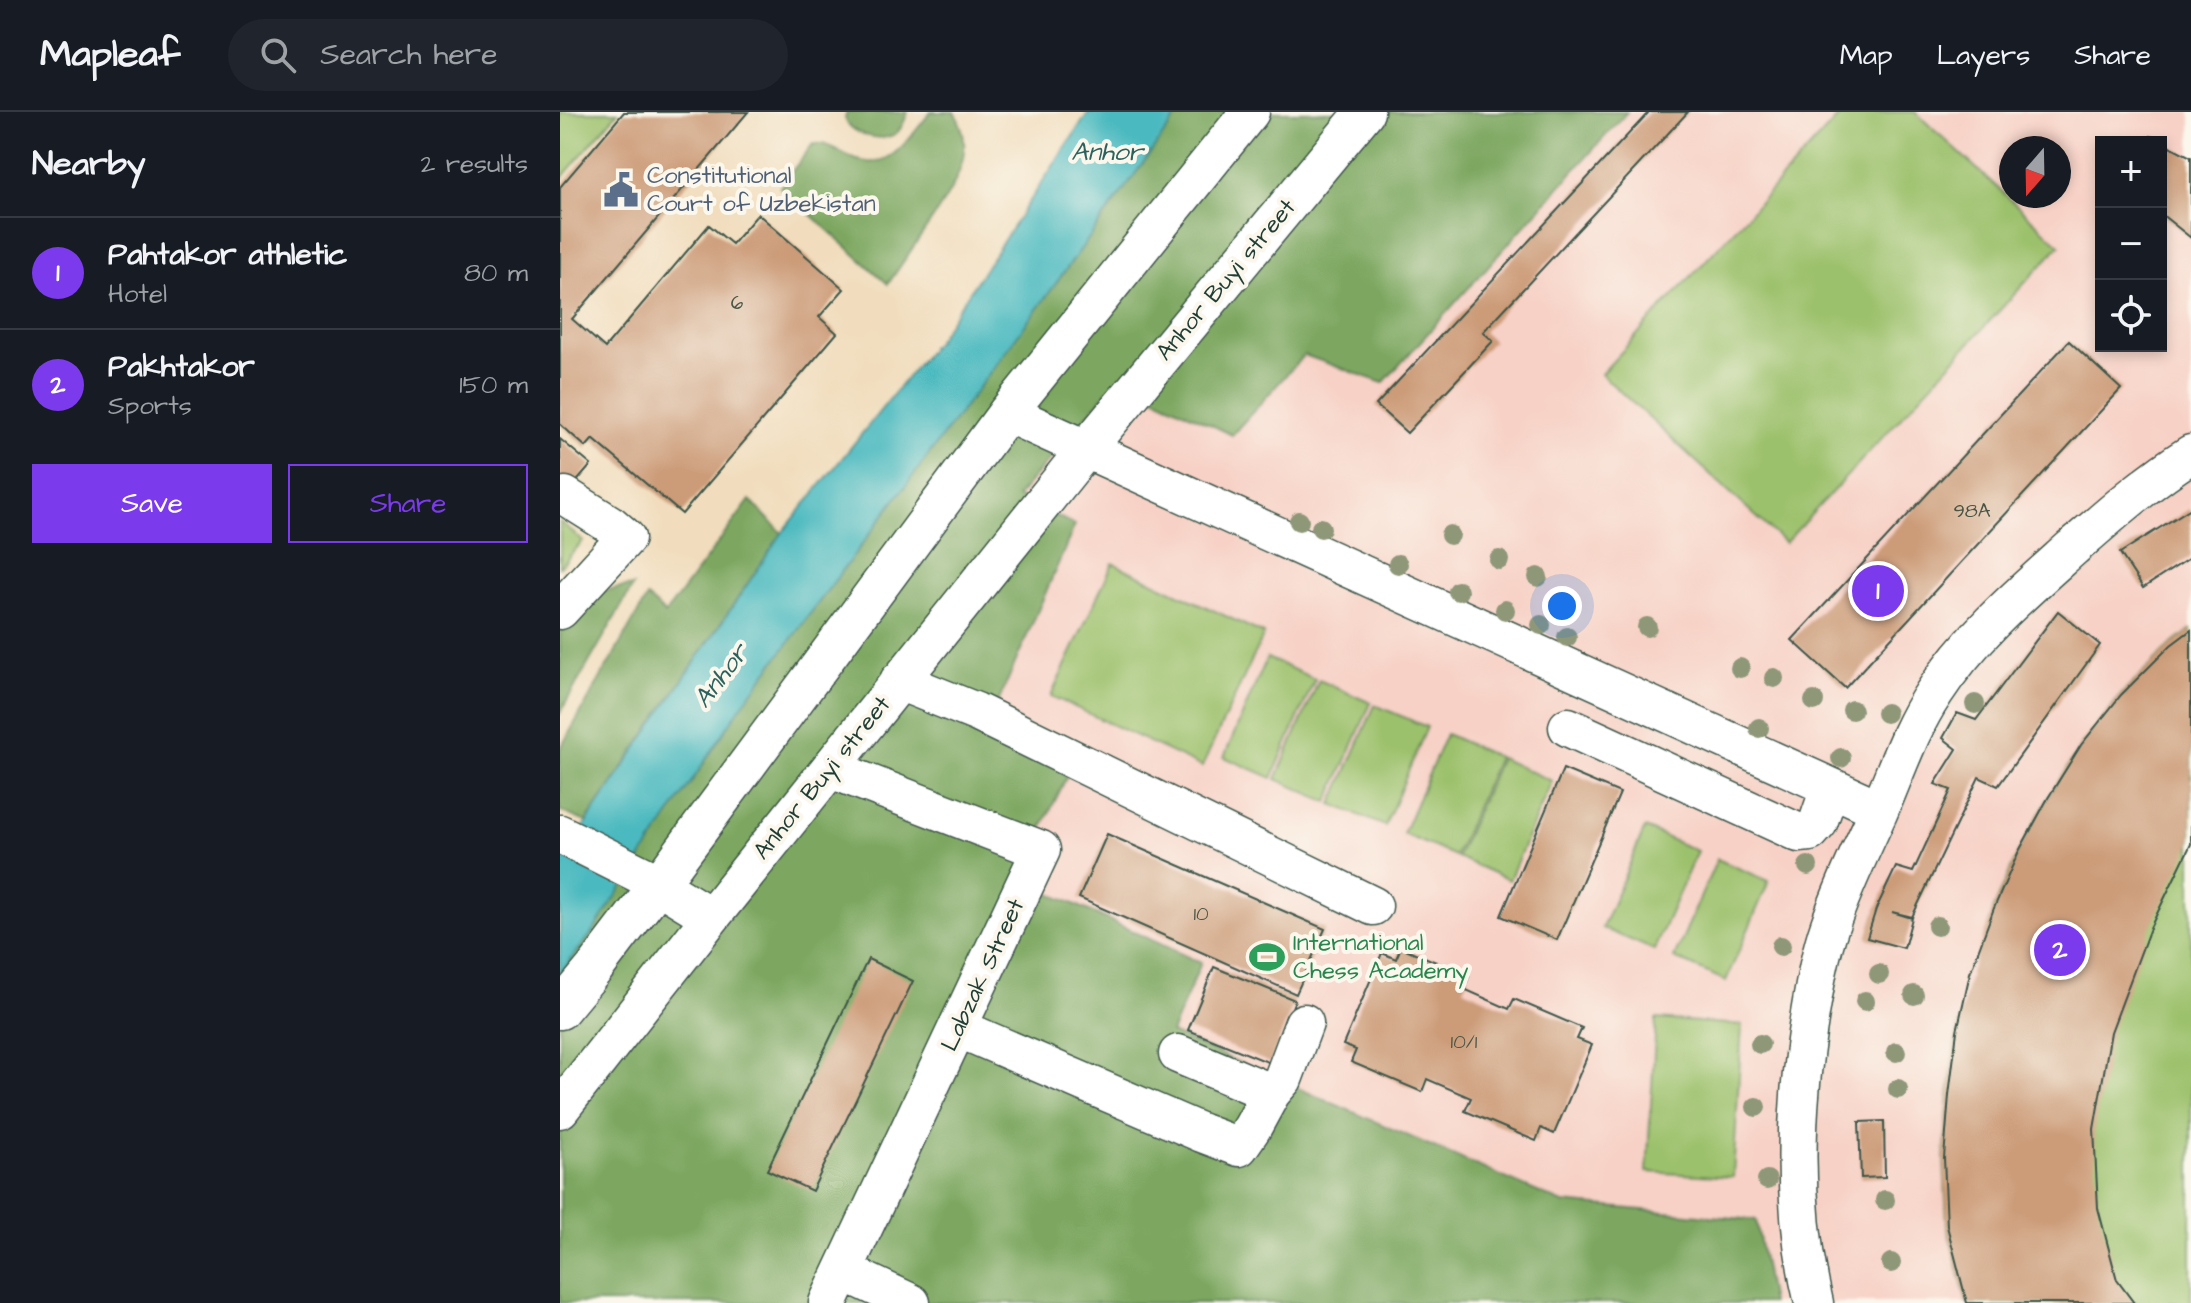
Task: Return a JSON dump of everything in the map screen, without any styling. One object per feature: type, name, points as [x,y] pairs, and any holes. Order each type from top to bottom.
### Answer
[{"type":"street","points":[[560,1010],[594,969],[651,880],[1007,413],[1250,112]]},
{"type":"street","name":"Anhor Buyi street","points":[[560,1109],[1086,449],[1365,112]]},
{"type":"street","points":[[1007,413],[1879,809]]},
{"type":"street","points":[[1814,1303],[1806,1269],[1796,1149],[1806,1037],[1829,928],[1902,752],[1934,692],[1972,644],[2048,569],[2151,482],[2191,454]]},
{"type":"street","points":[[562,604],[626,538],[565,496]]},
{"type":"street","points":[[899,681],[976,712],[1373,906]]},
{"type":"street","points":[[1568,727],[1799,833],[1810,832],[1818,823],[1830,788]]},
{"type":"street","name":"Labzak Street","points":[[831,769],[1041,850],[836,1287]]},
{"type":"street","points":[[560,834],[651,880],[711,917]]},
{"type":"street","points":[[958,1028],[1239,1147],[1271,1093],[1283,1079],[1304,1023]]},
{"type":"street","points":[[1178,1054],[1271,1093]]},
{"type":"street","points":[[836,1287],[911,1303]]},
{"type":"shaded area","points":[[1140,112],[2191,112],[2191,1303],[560,1303],[560,893]]},
{"type":"green space","points":[[560,112],[618,112],[560,180]]},
{"type":"green space","points":[[847,112],[908,112],[897,132],[882,138],[853,129],[845,118]]},
{"type":"green space","points":[[931,112],[954,112],[964,142],[963,157],[944,201],[888,284],[780,187],[812,145],[827,145],[858,160],[881,161],[909,140]]},
{"type":"green space","points":[[1180,112],[1627,112],[1383,383],[1304,355],[1232,435],[1118,379],[1017,497],[1075,525],[997,705],[1073,764],[1016,880],[1201,963],[1171,1033],[1563,1203],[1756,1220],[1771,1303],[560,1303],[560,974],[590,936],[740,708]]},
{"type":"green space","points":[[1843,112],[1915,112],[1999,189],[1999,208],[2020,208],[2060,245],[1785,543],[1601,374]]},
{"type":"green space","points":[[750,500],[782,533],[586,822],[560,811],[560,749],[647,597],[665,614]]},
{"type":"green space","points":[[560,522],[583,541],[560,567]]},
{"type":"green space","points":[[1113,563],[1264,634],[1202,767],[1051,696]]},
{"type":"green space","points":[[633,586],[560,713],[560,622],[600,591]]},
{"type":"green space","points":[[2191,630],[2191,1303],[1967,1303],[1947,1226],[1944,1158],[1957,1031],[1994,908],[2018,853],[2081,745],[2121,695],[2171,645]]},
{"type":"green space","points":[[1267,658],[1315,679],[1272,778],[1224,757]]},
{"type":"green space","points":[[1319,680],[1371,703],[1328,802],[1276,779]]},
{"type":"green space","points":[[1375,705],[1427,727],[1385,826],[1332,804]]},
{"type":"green space","points":[[1446,734],[1498,757],[1455,856],[1403,834]]},
{"type":"green space","points":[[1500,758],[1552,781],[1509,880],[1457,857]]},
{"type":"green space","points":[[1645,828],[1697,851],[1654,950],[1602,928]]},
{"type":"green space","points":[[1717,859],[1769,881],[1726,981],[1674,958]]},
{"type":"green space","points":[[1656,1019],[1742,1025],[1733,1177],[1647,1172]]},
{"type":"water","name":"Anhor","points":[[1089,112],[1180,112],[740,708],[590,936],[560,973],[560,862],[782,533],[938,339]]},
{"type":"building","points":[[624,112],[748,112],[572,319],[605,348],[709,225],[732,244],[758,214],[844,289],[819,317],[837,333],[682,514],[593,439],[586,447],[560,424],[560,187]]},
{"type":"building","points":[[1649,112],[1688,112],[1483,332],[1493,341],[1407,433],[1376,405]]},
{"type":"building","points":[[2167,144],[2191,157],[2191,238],[2167,219]]},
{"type":"building","points":[[2069,341],[2121,389],[1845,688],[1792,640]]},
{"type":"building","points":[[560,439],[591,465],[560,501]]},
{"type":"building","points":[[2191,508],[2191,557],[2143,588],[2120,553]]},
{"type":"building","points":[[2058,611],[2100,645],[1998,786],[1979,777],[1912,917],[1892,912],[1912,918],[1904,948],[1867,938],[1876,909],[1896,867],[1913,872],[1951,790],[1935,784],[1957,749],[1943,738],[1957,713],[1976,720]]},
{"type":"building","points":[[2191,630],[2191,844],[2150,928],[2111,1032],[2094,1129],[2098,1208],[2117,1280],[2134,1303],[1967,1303],[1947,1226],[1944,1158],[1957,1031],[1970,973],[2018,853],[2081,745],[2121,695],[2171,645]]},
{"type":"building","points":[[1563,769],[1620,793],[1557,940],[1501,916]]},
{"type":"building","points":[[1107,834],[1325,929],[1296,994],[1079,898]]},
{"type":"building","points":[[1401,947],[1469,976],[1464,989],[1509,1009],[1514,999],[1582,1028],[1577,1039],[1592,1045],[1554,1134],[1541,1128],[1536,1141],[1465,1111],[1471,1098],[1427,1079],[1422,1092],[1351,1062],[1356,1050],[1343,1045],[1382,953],[1396,959]]},
{"type":"building","points":[[868,959],[913,981],[812,1191],[767,1170]]},
{"type":"building","points":[[1214,967],[1295,1000],[1270,1063],[1188,1030]]},
{"type":"building","points":[[1884,1121],[1885,1177],[1861,1178],[1859,1122]]},
{"type":"place","name":"Constitutional Court of Uzbekistan","points":[[621,190]]},
{"type":"place","name":"Pahtakor athletic","points":[[1878,591]]},
{"type":"place","name":"Pakhtakor","points":[[2060,950]]},
{"type":"place","name":"International Chess Academy","points":[[1267,957]]}]
